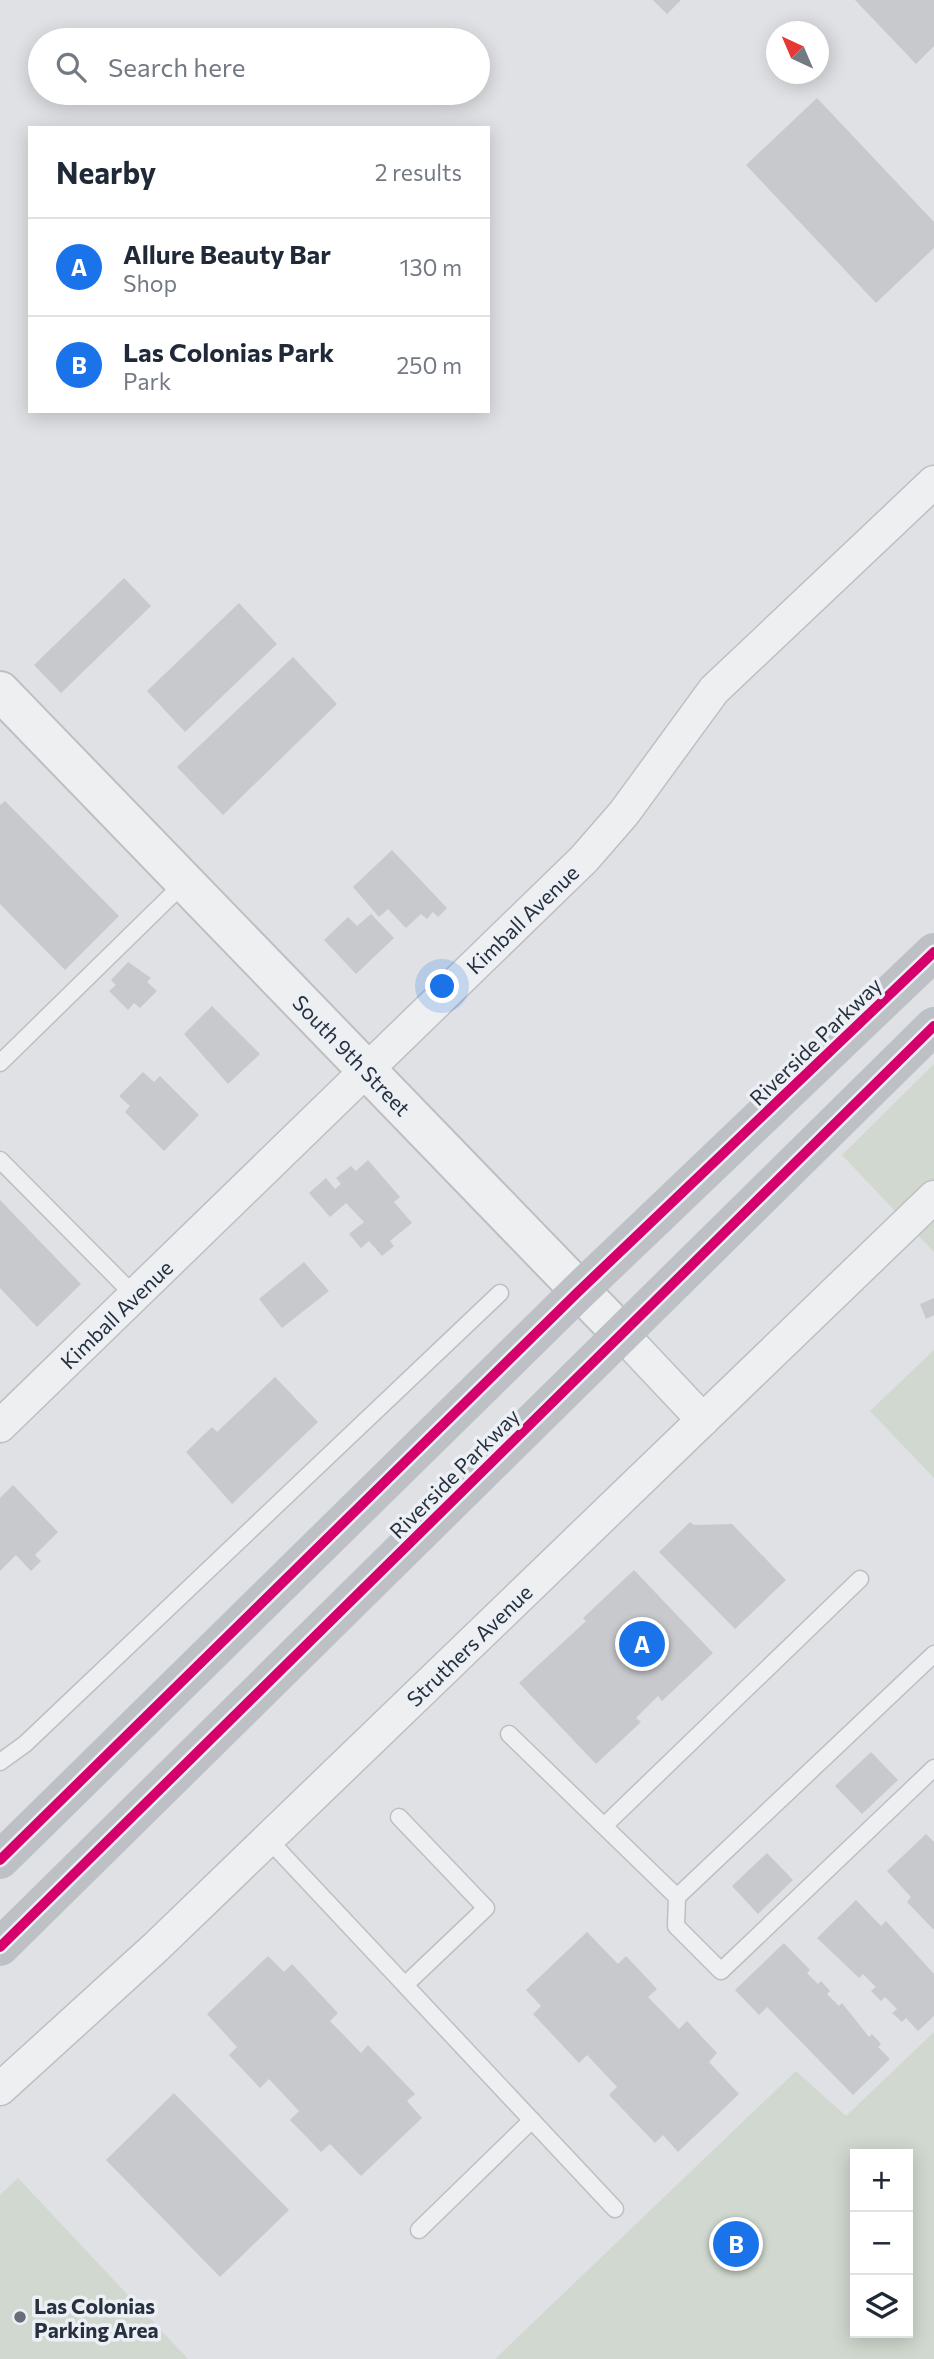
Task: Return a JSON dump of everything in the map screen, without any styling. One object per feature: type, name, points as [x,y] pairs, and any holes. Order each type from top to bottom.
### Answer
[{"type":"main road","name":"Riverside Parkway","points":[[0,1860],[579,1291],[934,952]]},
{"type":"main road","name":"Riverside Parkway","points":[[0,1947],[934,1026]]},
{"type":"street","name":"Kimball Avenue","points":[[0,1426],[584,859],[624,813],[714,690],[934,482]]},
{"type":"street","name":"South 9th Street","points":[[3,702],[366,1069],[703,1420]]},
{"type":"street","name":"Struthers Avenue","points":[[0,2089],[156,1947],[934,1197]]},
{"type":"lane","points":[[0,1063],[184,883]]},
{"type":"lane","points":[[0,1160],[135,1296]]},
{"type":"lane","points":[[0,1762],[26,1744],[500,1293]]},
{"type":"lane","points":[[604,1826],[860,1579]]},
{"type":"lane","points":[[934,1654],[677,1898],[676,1926],[721,1971],[934,1768]]},
{"type":"lane","points":[[509,1734],[677,1898]]},
{"type":"lane","points":[[399,1817],[486,1908],[405,1985]]},
{"type":"lane","points":[[268,1839],[615,2209]]},
{"type":"lane","points":[[419,2230],[532,2120]]},
{"type":"shaded area","points":[[934,1064],[934,1252],[842,1155]]},
{"type":"shaded area","points":[[934,1350],[934,1478],[870,1411]]},
{"type":"shaded area","points":[[934,2032],[934,2359],[495,2359],[796,2071],[846,2116]]},
{"type":"shaded area","points":[[18,2178],[188,2359],[0,2359],[0,2195]]},
{"type":"building","points":[[653,0],[681,0],[667,14]]},
{"type":"building","points":[[855,0],[934,0],[934,46],[916,64]]},
{"type":"building","points":[[817,98],[934,222],[934,248],[876,303],[746,165]]},
{"type":"building","points":[[124,578],[151,606],[61,693],[34,665]]},
{"type":"building","points":[[239,603],[277,644],[185,732],[147,691]]},
{"type":"building","points":[[293,657],[337,704],[223,815],[177,767]]},
{"type":"building","points":[[5,801],[119,916],[65,970],[0,904],[0,805]]},
{"type":"building","points":[[392,850],[447,908],[438,917],[433,912],[427,919],[421,914],[406,928],[388,909],[379,917],[353,887]]},
{"type":"building","points":[[371,914],[394,938],[356,974],[324,940],[348,917],[357,926]]},
{"type":"building","points":[[128,962],[151,978],[147,982],[157,991],[140,1008],[134,1003],[128,1010],[109,991],[116,985],[111,980]]},
{"type":"building","points":[[212,1006],[260,1054],[228,1084],[184,1034]]},
{"type":"building","points":[[143,1072],[154,1082],[160,1076],[199,1115],[164,1151],[125,1112],[130,1106],[119,1096]]},
{"type":"building","points":[[368,1160],[400,1197],[394,1202],[412,1223],[390,1241],[394,1246],[382,1256],[369,1241],[361,1248],[349,1234],[364,1222],[346,1203],[330,1217],[309,1193],[326,1178],[335,1189],[341,1184],[336,1178],[351,1166],[356,1171]]},
{"type":"building","points":[[0,1200],[81,1284],[37,1327],[0,1288]]},
{"type":"building","points":[[304,1262],[329,1291],[282,1328],[259,1299]]},
{"type":"building","points":[[934,1298],[934,1315],[926,1319],[920,1304]]},
{"type":"building","points":[[275,1377],[318,1422],[232,1504],[186,1452],[212,1427],[217,1432]]},
{"type":"building","points":[[13,1485],[58,1532],[35,1555],[41,1561],[31,1571],[16,1555],[0,1571],[0,1498]]},
{"type":"building","points":[[690,1522],[694,1525],[732,1524],[786,1580],[735,1629],[659,1552]]},
{"type":"building","points":[[634,1570],[713,1653],[662,1701],[658,1696],[636,1718],[641,1722],[596,1764],[519,1683],[586,1621],[583,1618]]},
{"type":"building","points":[[871,1752],[898,1780],[862,1814],[835,1786]]},
{"type":"building","points":[[926,1834],[934,1842],[934,1930],[907,1902],[911,1897],[887,1871]]},
{"type":"building","points":[[767,1853],[793,1880],[758,1914],[732,1886]]},
{"type":"building","points":[[856,1900],[881,1926],[886,1921],[934,1974],[934,2016],[918,2031],[906,2018],[902,2022],[892,2013],[897,2009],[885,1997],[881,2001],[871,1991],[876,1987],[863,1974],[859,1978],[817,1938]]},
{"type":"building","points":[[587,1932],[618,1964],[626,1956],[657,1989],[648,1997],[679,2029],[687,2021],[717,2053],[709,2062],[739,2094],[678,2152],[663,2135],[655,2143],[609,2095],[617,2087],[587,2055],[579,2063],[533,2014],[541,2006],[526,1990]]},
{"type":"building","points":[[784,1943],[810,1970],[807,1973],[818,1984],[821,1981],[830,1991],[827,1994],[839,2006],[842,2003],[869,2037],[872,2034],[881,2044],[878,2047],[890,2059],[853,2095],[767,2007],[759,2015],[735,1990]]},
{"type":"building","points":[[268,1956],[284,1972],[292,1964],[338,2013],[330,2021],[361,2053],[368,2045],[415,2094],[407,2101],[422,2118],[361,2176],[330,2144],[321,2152],[290,2120],[299,2111],[269,2079],[260,2088],[229,2055],[237,2047],[207,2014]]},
{"type":"building","points":[[174,2093],[289,2210],[220,2277],[106,2160]]},
{"type":"cycle path","points":[[0,1860],[579,1291],[934,952]]},
{"type":"cycle path","points":[[0,1947],[934,1026]]},
{"type":"place","name":"Allure Beauty Bar","points":[[642,1644]]},
{"type":"place","name":"Las Colonias Park","points":[[736,2244]]},
{"type":"place","name":"Las Colonias Parking Area","points":[[20,2317]]}]
